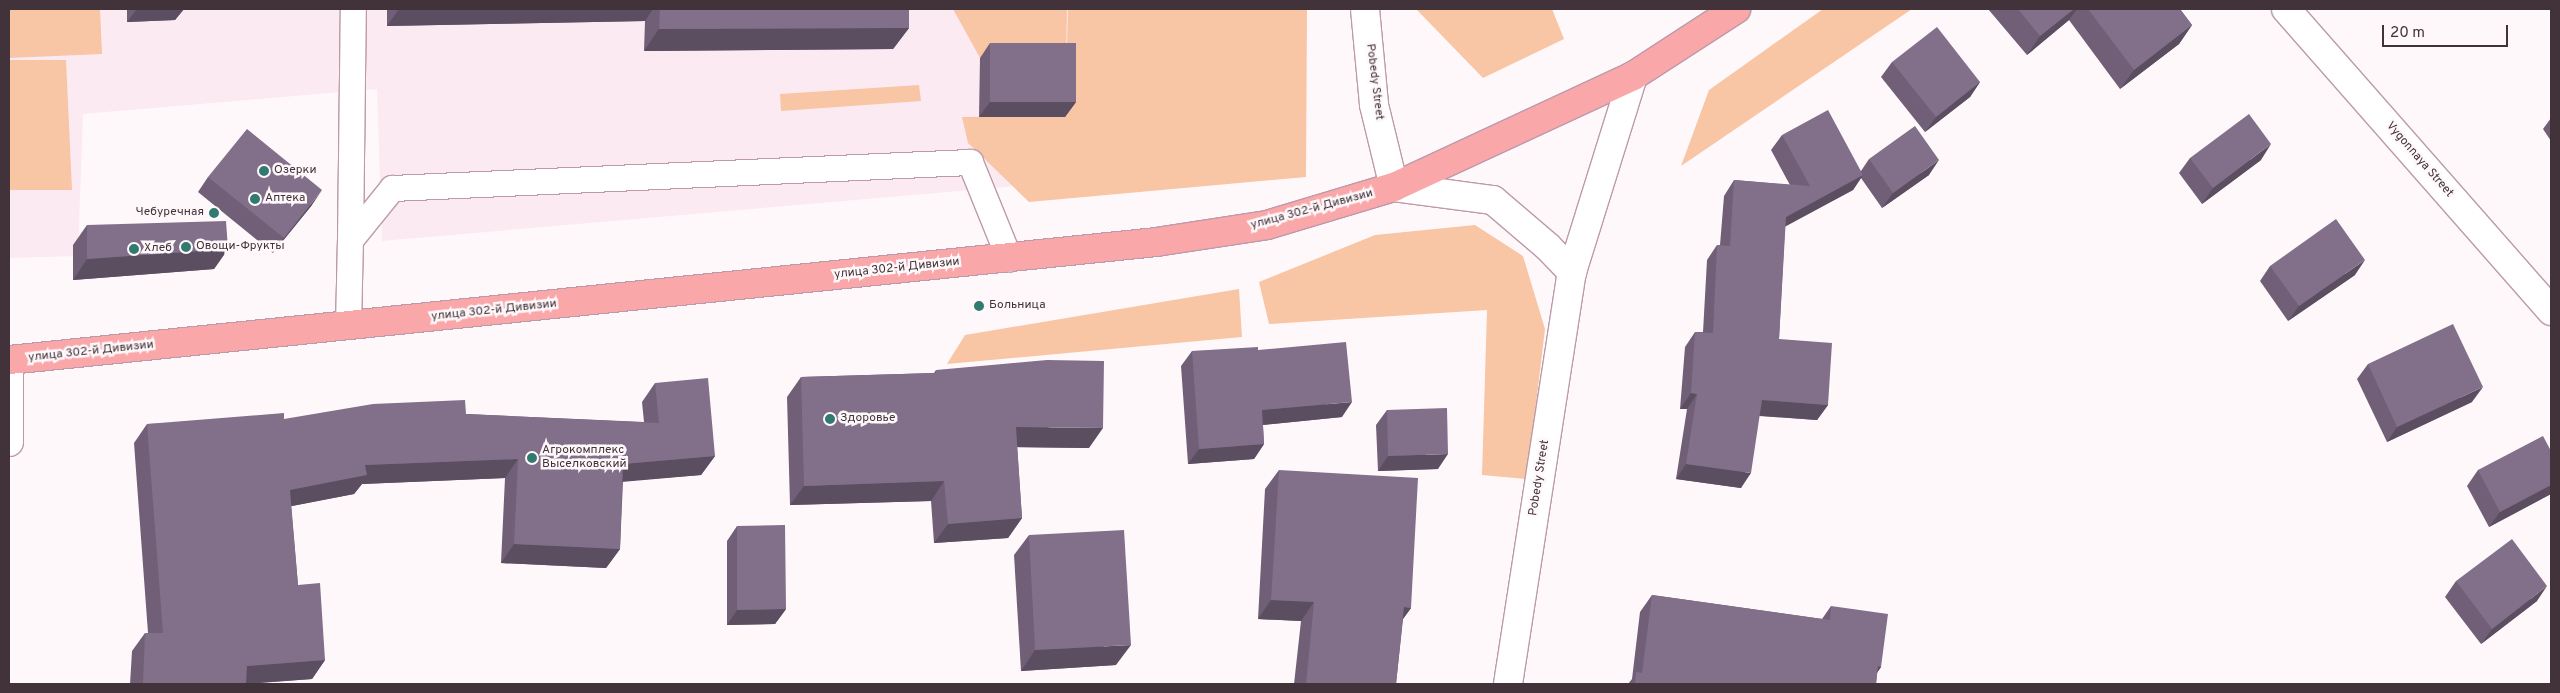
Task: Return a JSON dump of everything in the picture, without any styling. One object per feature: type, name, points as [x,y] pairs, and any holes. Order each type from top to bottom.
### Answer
[{"type":"main road","name":"улица 302-й Дивизии","points":[[9,360],[1010,258],[1156,242],[1267,225],[1394,187],[1633,76],[1736,9]]},
{"type":"street","name":"Pobedy Street","points":[[1365,9],[1374,105],[1394,187]]},
{"type":"street","name":"Vygonnaya Street","points":[[2286,9],[2551,311]]},
{"type":"street","name":"Pobedy Street","points":[[1508,684],[1572,272],[1633,76]]},
{"type":"street","points":[[1394,187],[1493,200],[1548,246],[1572,272]]},
{"type":"street","points":[[9,366],[9,442]]},
{"type":"lane","points":[[348,326],[353,9]]},
{"type":"lane","points":[[350,240],[392,188],[970,162],[1010,258]]},
{"type":"shaded area","points":[[9,9],[1306,9],[1305,161],[382,241],[377,89],[83,114],[78,256],[9,258]]},
{"type":"shaded area","points":[[9,9],[100,9],[102,54],[9,58]]},
{"type":"shaded area","points":[[953,9],[1067,9],[1066,59],[980,58]]},
{"type":"shaded area","points":[[1068,9],[1307,9],[1306,177],[1029,202],[968,143],[962,117],[1065,116]]},
{"type":"shaded area","points":[[1416,9],[1552,9],[1564,39],[1483,78]]},
{"type":"shaded area","points":[[1823,9],[1912,9],[1681,166],[1709,90]]},
{"type":"shaded area","points":[[9,60],[66,60],[72,190],[9,190]]},
{"type":"shaded area","points":[[919,85],[921,101],[781,111],[780,94]]},
{"type":"shaded area","points":[[1475,225],[1523,256],[1545,329],[1527,479],[1482,475],[1487,310],[1269,324],[1259,282],[1375,235]]},
{"type":"shaded area","points":[[1239,289],[1242,337],[947,364],[965,335]]},
{"type":"building","points":[[660,9],[909,9],[909,28],[659,29]]},
{"type":"building","points":[[2018,9],[2074,9],[2040,36]]},
{"type":"building","points":[[2088,9],[2180,9],[2192,25],[2134,70]]},
{"type":"building","points":[[1937,27],[1980,82],[1936,117],[1892,62]]},
{"type":"building","points":[[990,43],[1076,43],[1076,102],[990,102]]},
{"type":"building","points":[[1828,110],[1863,175],[1786,217],[1779,339],[1832,343],[1828,405],[1762,400],[1751,473],[1686,464],[1697,394],[1691,393],[1695,332],[1713,333],[1717,245],[1730,246],[1734,180],[1810,186],[1782,135]]},
{"type":"building","points":[[2249,114],[2271,144],[2213,188],[2190,158]]},
{"type":"building","points":[[1915,126],[1939,160],[1893,193],[1869,159]]},
{"type":"building","name":"Аптека","points":[[247,129],[322,190],[284,238],[208,177]]},
{"type":"building","points":[[2336,219],[2365,260],[2299,306],[2270,266]]},
{"type":"building","points":[[226,221],[228,249],[87,259],[87,225]]},
{"type":"building","points":[[2453,324],[2483,387],[2397,427],[2368,364]]},
{"type":"building","points":[[1346,342],[1352,402],[1262,410],[1264,444],[1199,449],[1192,351],[1258,347],[1258,350]]},
{"type":"building","points":[[1047,360],[1104,361],[1103,428],[1016,427],[1022,518],[948,524],[944,481],[804,486],[801,377],[936,373],[936,370]]},
{"type":"building","points":[[708,378],[715,456],[623,464],[620,549],[514,544],[518,459],[365,465],[367,475],[290,490],[298,585],[320,583],[325,660],[247,666],[246,684],[143,684],[145,633],[163,633],[147,424],[284,413],[284,419],[373,404],[465,400],[466,414],[659,423],[655,383]]},
{"type":"building","points":[[1447,408],[1448,454],[1388,456],[1387,410]]},
{"type":"building","points":[[2543,436],[2551,451],[2551,485],[2500,512],[2478,470]]},
{"type":"building","points":[[1279,470],[1418,478],[1411,608],[1404,607],[1396,684],[1306,684],[1314,602],[1271,600]]},
{"type":"building","points":[[785,525],[786,609],[737,610],[737,526]]},
{"type":"building","points":[[1124,530],[1131,645],[1035,650],[1029,535]]},
{"type":"building","points":[[2512,539],[2547,586],[2492,629],[2456,581]]},
{"type":"building","points":[[1652,595],[1830,620],[1831,606],[1888,614],[1881,667],[1878,666],[1876,684],[1635,684],[1636,672],[1642,673]]},
{"type":"place","name":"Озерки","points":[[264,171]]},
{"type":"place","name":"Аптека","points":[[255,199]]},
{"type":"place","name":"Чебуречная","points":[[214,213]]},
{"type":"place","name":"Овощи-Фрукты","points":[[186,247]]},
{"type":"place","name":"Хлеб","points":[[134,249]]},
{"type":"place","name":"Больница","points":[[979,306]]},
{"type":"place","name":"Здоровье","points":[[830,419]]},
{"type":"place","name":"Агрокомплекс Выселковский","points":[[532,458]]}]
